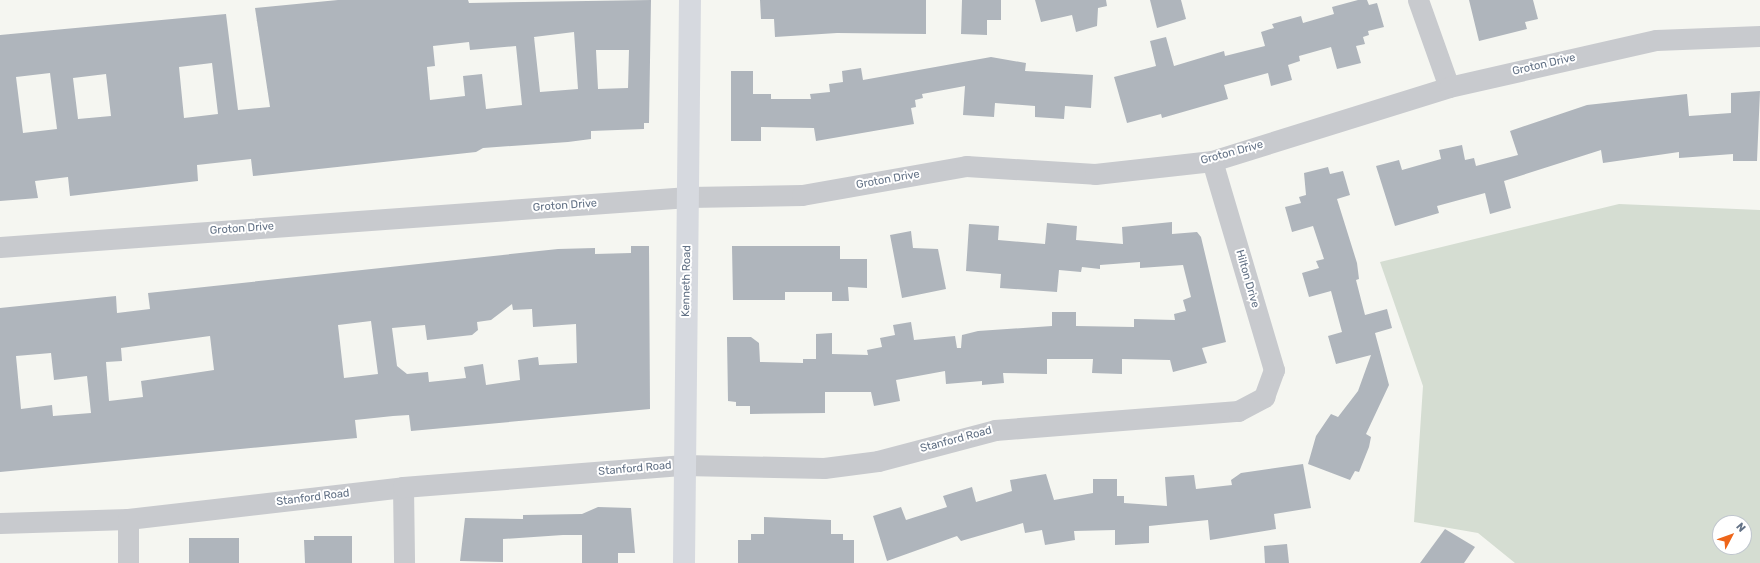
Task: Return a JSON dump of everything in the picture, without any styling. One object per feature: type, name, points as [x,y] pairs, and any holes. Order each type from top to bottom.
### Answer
[{"type":"street","name":"Kenneth Road","points":[[684,563],[690,0]]},
{"type":"street","points":[[1418,0],[1448,87]]},
{"type":"street","name":"Groton Drive","points":[[0,247],[688,197],[802,195],[966,166],[1095,174],[1212,160],[1448,87],[1656,40],[1760,36]]},
{"type":"street","name":"Hilton Drive","points":[[1212,160],[1274,370],[1264,397]]},
{"type":"street","name":"Stanford Road","points":[[0,524],[128,519],[403,487],[684,465],[824,468],[878,460],[995,430],[1238,411],[1264,397]]},
{"type":"street","points":[[403,487],[404,563]]},
{"type":"street","points":[[128,519],[128,563]]},
{"type":"shaded area","points":[[1619,204],[1760,210],[1760,563],[1515,563],[1478,533],[1414,522],[1423,386],[1380,262]]},
{"type":"building","points":[[338,0],[468,0],[469,3],[651,0],[649,123],[644,123],[644,129],[591,131],[591,139],[483,148],[476,152],[253,176],[251,159],[197,165],[198,181],[70,196],[68,177],[35,181],[38,198],[0,201],[0,35],[226,14],[238,110],[270,107],[255,8]],"holes":[[[574,32],[578,89],[540,92],[534,37]],[[469,42],[470,50],[516,46],[522,105],[486,109],[482,74],[463,76],[465,96],[430,100],[427,67],[435,66],[433,46]],[[596,50],[629,50],[628,88],[598,89]],[[212,63],[218,114],[184,118],[179,67]],[[50,73],[57,129],[23,133],[16,77]],[[106,74],[111,116],[78,119],[73,78]]]},
{"type":"building","points":[[760,0],[926,0],[926,34],[837,33],[775,37],[774,19],[761,19]]},
{"type":"building","points":[[962,0],[1001,0],[1001,20],[987,20],[987,35],[961,34]]},
{"type":"building","points":[[1035,0],[1106,0],[1107,6],[1098,8],[1097,26],[1076,32],[1072,15],[1041,22]]},
{"type":"building","points":[[1150,0],[1181,0],[1186,19],[1157,28]]},
{"type":"building","points":[[1358,0],[1367,0],[1369,5],[1377,3],[1384,27],[1368,31],[1369,35],[1363,37],[1365,44],[1356,46],[1361,63],[1337,69],[1331,47],[1299,56],[1300,61],[1288,65],[1292,80],[1271,86],[1268,73],[1224,85],[1228,99],[1162,118],[1161,114],[1127,123],[1114,77],[1156,66],[1150,41],[1166,37],[1174,66],[1224,51],[1225,56],[1265,46],[1261,32],[1274,28],[1272,24],[1301,16],[1303,23],[1334,14],[1332,7]]},
{"type":"building","points":[[1469,0],[1533,0],[1538,19],[1525,22],[1527,29],[1479,41]]},
{"type":"building","points":[[991,57],[1026,63],[1025,71],[1093,75],[1091,108],[1065,106],[1064,119],[1035,117],[1035,106],[995,103],[994,117],[963,115],[965,86],[922,94],[923,98],[915,100],[916,107],[911,108],[914,124],[816,141],[814,128],[761,127],[761,141],[731,141],[731,71],[753,71],[753,94],[771,94],[771,99],[811,99],[810,94],[830,92],[829,84],[843,82],[842,71],[861,68],[863,80]]},
{"type":"building","points":[[1760,91],[1757,161],[1733,161],[1733,154],[1679,158],[1679,152],[1603,163],[1601,150],[1504,181],[1511,208],[1490,214],[1485,193],[1437,206],[1439,213],[1395,226],[1376,166],[1399,160],[1402,170],[1441,159],[1439,150],[1462,145],[1465,160],[1474,158],[1476,166],[1518,155],[1510,131],[1587,105],[1687,94],[1689,116],[1731,113],[1731,93]]},
{"type":"building","points":[[1328,167],[1330,174],[1343,171],[1350,195],[1337,199],[1357,263],[1359,279],[1356,280],[1365,315],[1387,309],[1392,328],[1375,333],[1389,385],[1366,434],[1371,437],[1369,447],[1359,472],[1355,471],[1350,480],[1308,464],[1316,436],[1331,414],[1338,417],[1358,391],[1371,355],[1336,364],[1328,336],[1342,332],[1331,291],[1309,297],[1302,273],[1319,268],[1316,261],[1324,259],[1313,226],[1292,232],[1285,207],[1301,203],[1299,197],[1306,195],[1304,173]]},
{"type":"building","points":[[1172,222],[1172,234],[1197,232],[1201,237],[1226,342],[1202,348],[1207,363],[1173,372],[1170,360],[1122,359],[1122,374],[1092,373],[1093,359],[1047,359],[1047,374],[1003,373],[1004,383],[982,385],[982,381],[946,384],[945,371],[896,380],[900,401],[874,406],[871,392],[825,392],[825,413],[750,414],[750,406],[736,406],[736,402],[728,401],[727,337],[751,337],[759,343],[760,362],[803,363],[803,359],[816,359],[816,334],[832,333],[832,354],[868,355],[867,350],[882,347],[880,338],[895,335],[893,325],[911,322],[914,340],[955,336],[957,348],[961,348],[962,335],[978,331],[1052,326],[1052,312],[1076,312],[1076,326],[1134,327],[1134,319],[1175,320],[1174,314],[1186,311],[1183,300],[1191,297],[1183,265],[1140,268],[1140,262],[1100,265],[1100,269],[1082,267],[1081,272],[1059,270],[1057,292],[1000,288],[1001,274],[966,271],[969,224],[999,226],[998,240],[1045,244],[1047,223],[1077,226],[1076,240],[1123,244],[1122,227]]},
{"type":"building","points":[[911,231],[913,248],[938,249],[946,289],[902,298],[890,235]]},
{"type":"building","points":[[631,246],[649,246],[650,409],[411,431],[409,415],[393,416],[355,420],[357,438],[0,472],[0,308],[116,296],[117,313],[150,309],[148,293],[558,249],[595,248],[595,254],[631,253]],"holes":[[[512,304],[513,310],[532,309],[533,327],[576,324],[577,363],[539,365],[538,357],[518,360],[520,380],[486,385],[483,364],[464,367],[466,378],[429,382],[428,372],[407,374],[397,366],[392,328],[425,325],[427,340],[472,335],[478,330],[477,322],[491,320]],[[371,321],[378,374],[344,378],[338,325]],[[210,336],[214,370],[141,381],[143,397],[109,401],[106,362],[122,361],[121,348]],[[51,353],[54,380],[87,376],[91,413],[53,416],[52,405],[21,409],[16,356]]]},
{"type":"building","points":[[732,246],[840,246],[840,259],[867,259],[867,288],[848,287],[849,301],[832,301],[832,292],[785,292],[785,300],[733,300]]},
{"type":"building","points":[[1303,464],[1311,508],[1274,514],[1276,529],[1210,540],[1208,520],[1149,526],[1149,543],[1115,545],[1115,530],[1074,531],[1075,540],[1045,545],[1042,530],[1025,533],[1023,523],[961,541],[957,536],[887,561],[873,516],[901,507],[906,520],[947,507],[943,496],[972,487],[976,502],[1012,491],[1010,480],[1046,474],[1054,500],[1093,493],[1093,479],[1117,479],[1117,496],[1124,496],[1124,503],[1167,506],[1165,477],[1194,475],[1196,489],[1232,485],[1231,480],[1241,473]]},
{"type":"building","points":[[598,507],[631,508],[635,553],[618,553],[618,563],[582,563],[582,535],[503,539],[503,562],[460,561],[465,518],[523,519],[523,515],[582,514]]},
{"type":"building","points":[[764,517],[831,520],[831,534],[843,534],[843,540],[854,540],[854,563],[738,563],[738,540],[751,540],[751,534],[764,534]]},
{"type":"building","points":[[1445,529],[1475,547],[1464,563],[1420,563]]},
{"type":"building","points":[[314,536],[352,536],[352,563],[305,563],[304,540],[314,540]]},
{"type":"building","points":[[189,538],[239,538],[239,563],[189,563]]},
{"type":"building","points":[[1287,544],[1289,563],[1265,563],[1264,546]]}]
